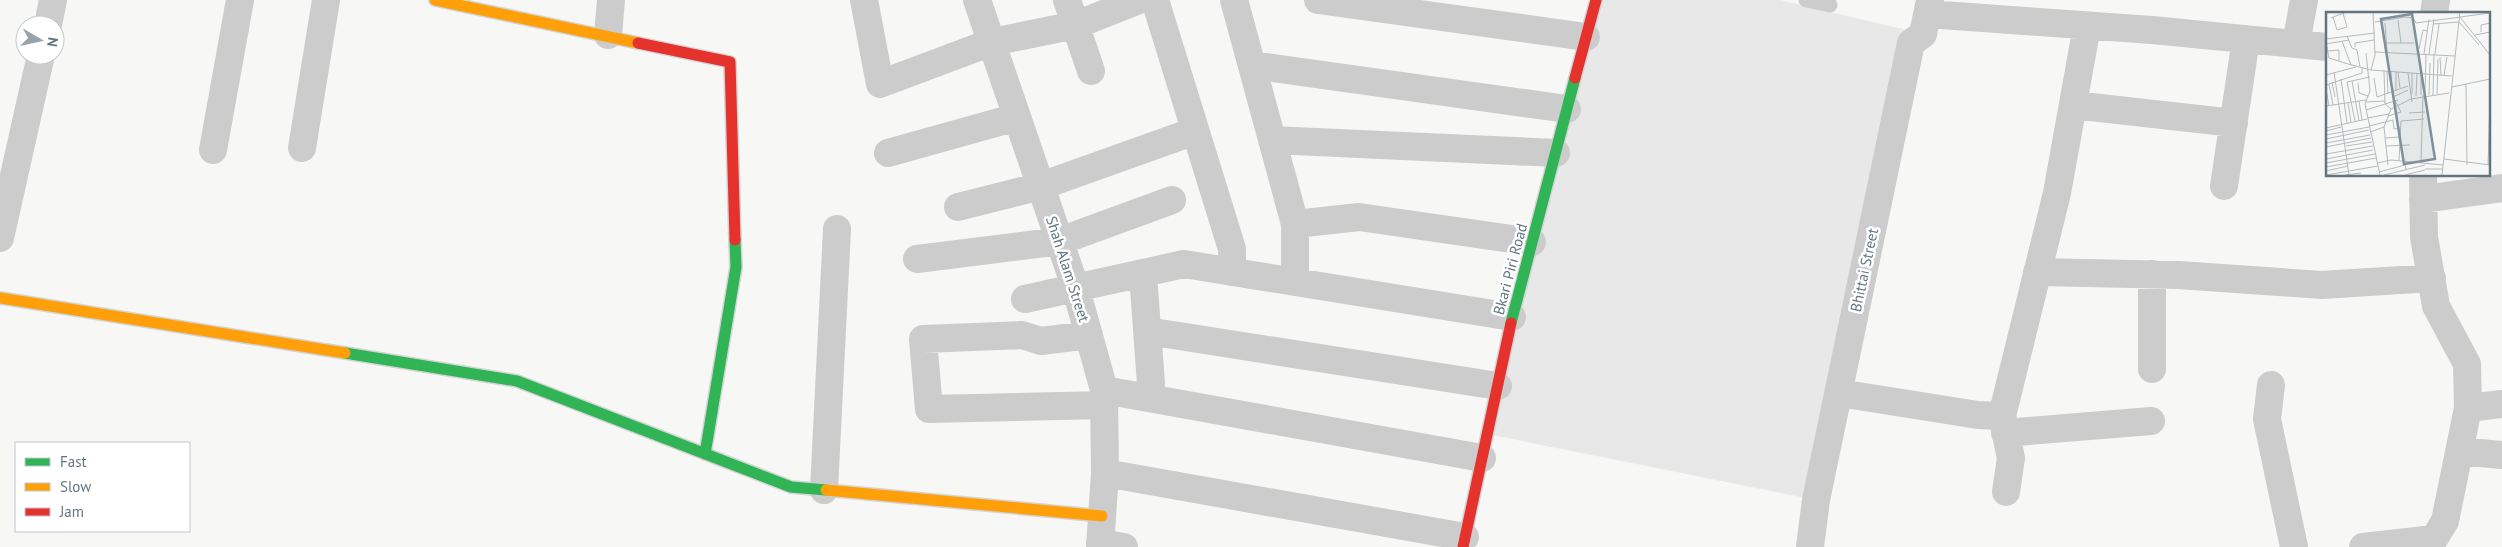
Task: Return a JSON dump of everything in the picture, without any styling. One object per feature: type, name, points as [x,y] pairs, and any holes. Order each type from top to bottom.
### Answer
[{"type":"street","points":[[50,15],[53,0]]},
{"type":"street","points":[[213,150],[240,0]]},
{"type":"street","points":[[302,148],[326,0]]},
{"type":"street","points":[[435,0],[467,3],[730,62],[736,267],[705,454]]},
{"type":"street","points":[[608,35],[610,0]]},
{"type":"street","points":[[864,0],[880,84],[1071,13],[1139,0]]},
{"type":"street","name":"Shah Alam Street","points":[[977,0],[1060,241],[1089,335],[1104,398],[1105,473],[1102,516],[1108,546]]},
{"type":"street","points":[[1155,0],[1232,249],[1232,272]]},
{"type":"street","points":[[1234,0],[1295,224],[1295,282]]},
{"type":"street","points":[[1318,0],[1586,37]]},
{"type":"street","name":"Bkari Piri Road","points":[[1464,542],[1512,317],[1596,0]]},
{"type":"street","points":[[2296,44],[2304,0]]},
{"type":"street","points":[[1928,7],[2087,26],[2326,47]]},
{"type":"street","name":"Bhittai Street","points":[[1810,547],[1816,500],[1911,43],[1923,34],[1928,7]]},
{"type":"street","points":[[1071,13],[1091,71]]},
{"type":"street","points":[[2006,492],[2011,458],[2004,424],[2037,272],[2057,193],[2087,26]]},
{"type":"street","points":[[2224,186],[2246,39]]},
{"type":"street","points":[[0,238],[40,65]]},
{"type":"street","points":[[1252,65],[1567,109]]},
{"type":"street","points":[[2073,105],[2234,124]]},
{"type":"street","points":[[888,153],[1017,117]]},
{"type":"street","points":[[958,207],[1041,186],[1195,131]]},
{"type":"street","points":[[1272,140],[1556,152]]},
{"type":"street","points":[[2363,547],[2434,539],[2445,520],[2468,408],[2467,364],[2436,306],[2424,237],[2423,187],[2502,188]]},
{"type":"street","points":[[917,259],[1060,241],[1172,200]]},
{"type":"street","points":[[1295,224],[1359,217],[1532,242]]},
{"type":"street","points":[[824,490],[837,229]]},
{"type":"street","points":[[1025,298],[1076,289],[1184,264],[1512,317]]},
{"type":"street","points":[[2037,272],[2152,274],[2322,285],[2432,278]]},
{"type":"street","points":[[1143,274],[1152,398]]},
{"type":"street","points":[[2152,274],[2152,369]]},
{"type":"street","points":[[0,298],[517,381],[791,488],[1102,516]]},
{"type":"street","points":[[1147,332],[1498,386]]},
{"type":"street","points":[[1089,335],[1041,341],[1022,335],[923,339],[929,409],[1104,398],[1152,398],[1482,458]]},
{"type":"street","points":[[2271,385],[2267,419],[2294,547]]},
{"type":"street","points":[[1839,393],[1978,415],[2004,424],[2150,421]]},
{"type":"street","points":[[2468,408],[2502,404]]},
{"type":"street","points":[[2460,451],[2502,455]]},
{"type":"street","points":[[1105,473],[1464,542]]},
{"type":"lane","points":[[1806,0],[1830,5]]},
{"type":"shaded area","points":[[1596,0],[1780,0],[1923,34],[1816,500],[1487,434]]},
{"type":"traffic: fast","points":[[1511,323],[1575,78]]},
{"type":"traffic: fast","points":[[705,454],[736,267],[735,240]]},
{"type":"traffic: fast","points":[[345,353],[517,381],[791,487],[826,490]]},
{"type":"traffic: slow","points":[[435,0],[638,43]]},
{"type":"traffic: slow","points":[[0,298],[345,353]]},
{"type":"traffic: slow","points":[[826,490],[1102,516]]},
{"type":"traffic: jam","points":[[1575,78],[1596,0]]},
{"type":"traffic: jam","points":[[638,43],[730,62],[735,240]]},
{"type":"traffic: jam","points":[[1463,547],[1511,323]]}]
